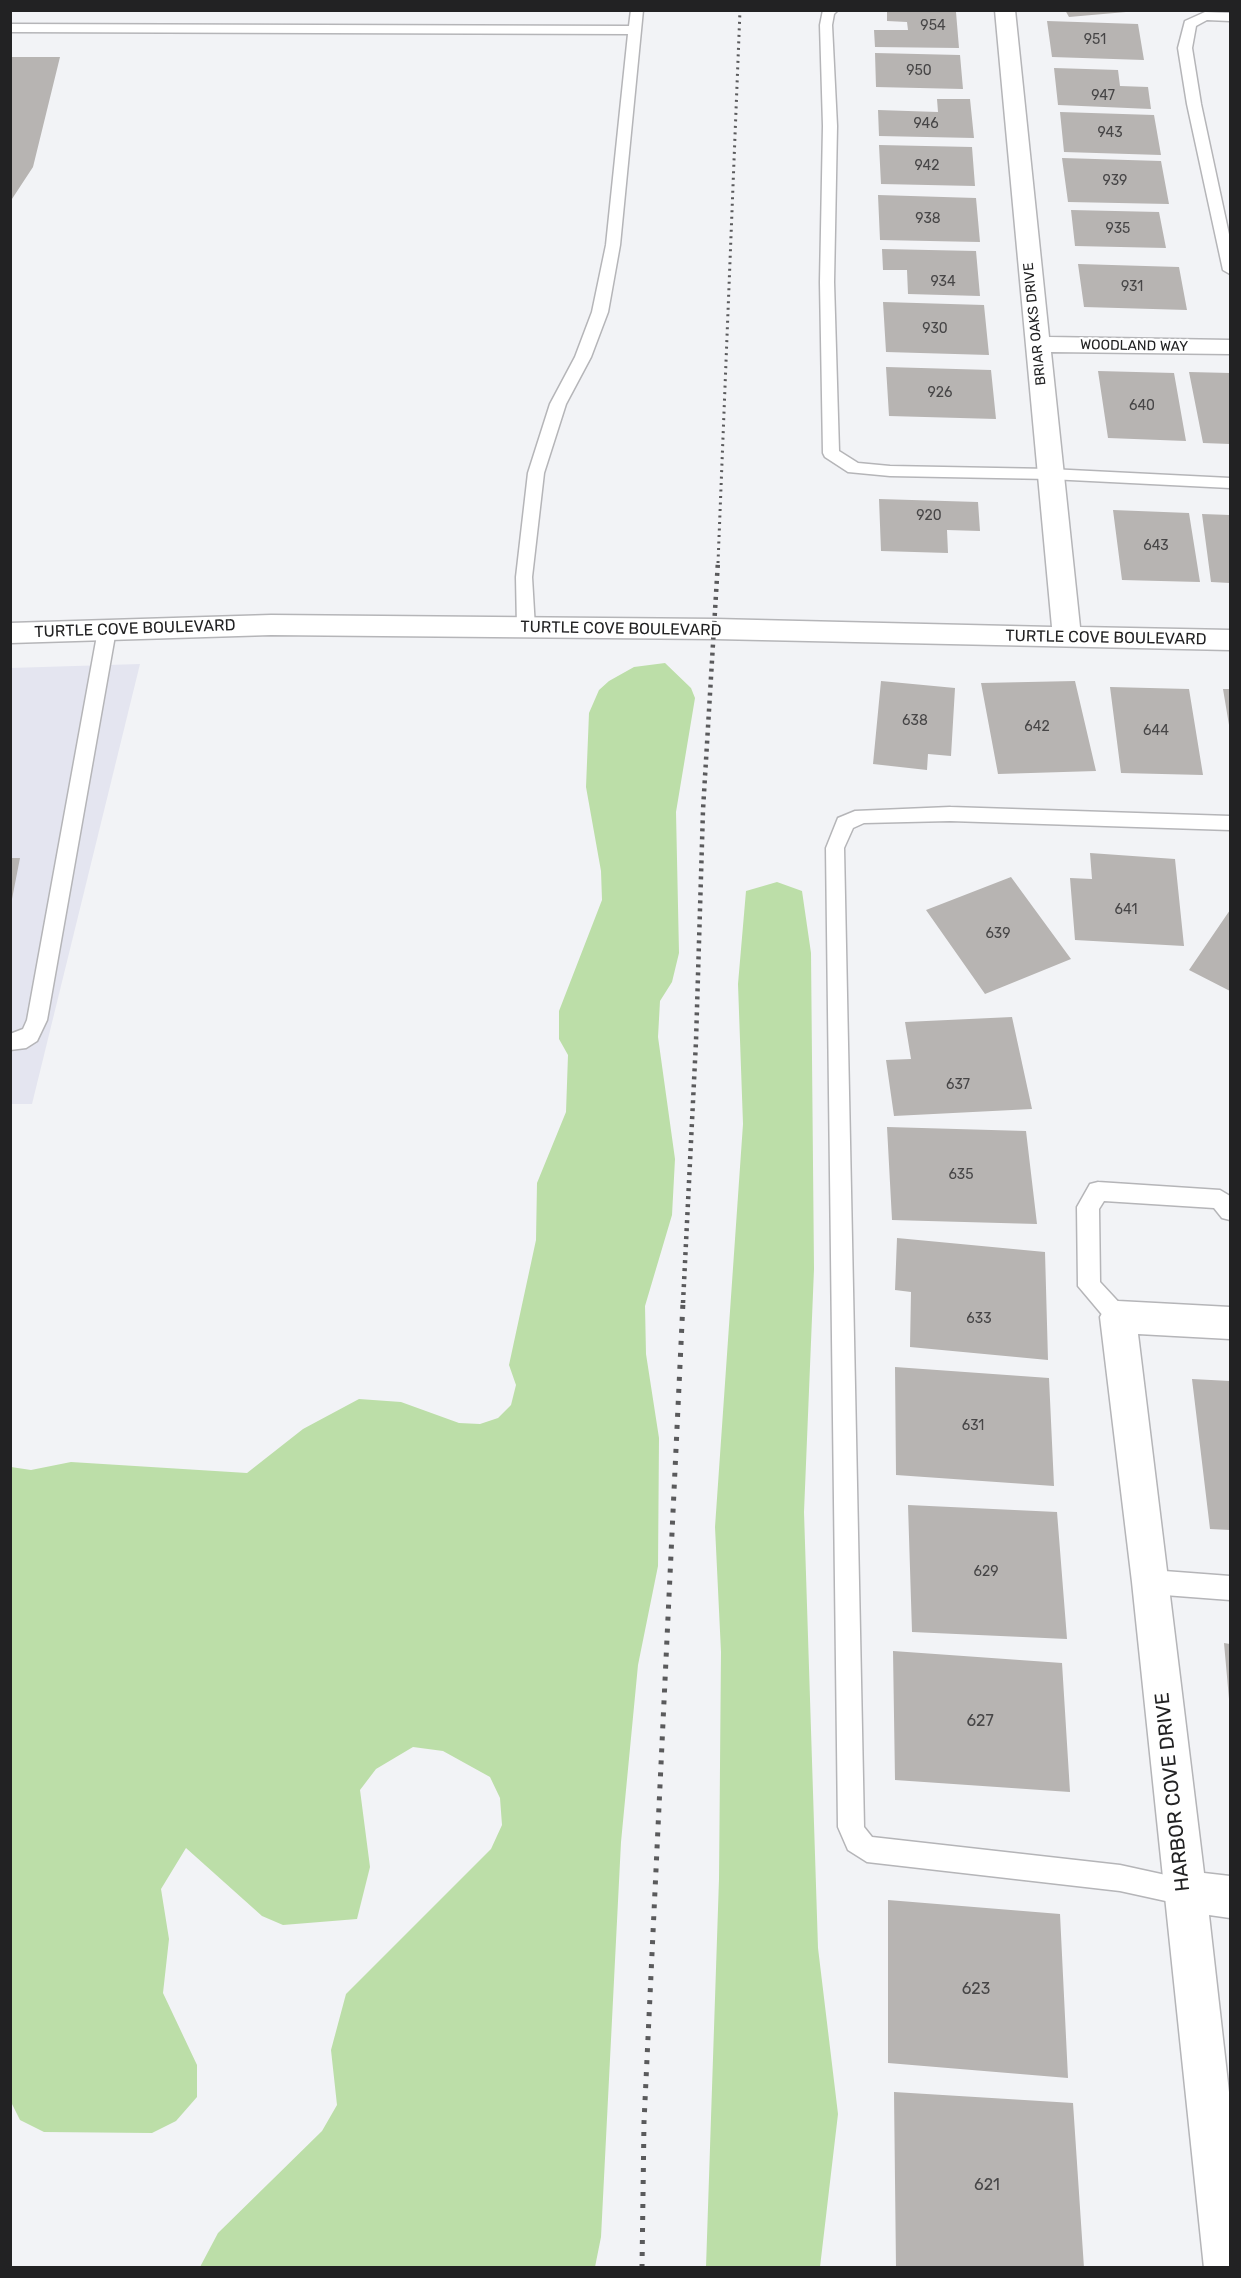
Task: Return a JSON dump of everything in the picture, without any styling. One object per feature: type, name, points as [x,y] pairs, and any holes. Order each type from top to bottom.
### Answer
[{"type":"street","name":"BRIAR OAKS DRIVE","points":[[1005,10],[1067,637]]},
{"type":"street","name":"WOODLAND WAY","points":[[1037,344],[1230,347]]},
{"type":"street","name":"TURTLE COVE BOULEVARD","points":[[10,633],[271,626],[1230,640]]},
{"type":"street","name":"HARBOR COVE DRIVE","points":[[1118,1317],[1151,1582],[1227,2268]]},
{"type":"street","points":[[1118,1317],[1230,1323]]},
{"type":"street","points":[[1184,1892],[1230,1897]]},
{"type":"lane","points":[[526,628],[524,577],[536,473],[558,404],[583,357],[600,312],[613,245],[637,10]]},
{"type":"lane","points":[[832,10],[828,12],[826,25],[830,126],[827,282],[831,453],[854,468],[890,471],[1050,474],[1230,483]]},
{"type":"lane","points":[[1230,17],[1205,16],[1190,24],[1185,48],[1194,104],[1230,270]]},
{"type":"lane","points":[[10,28],[634,30]]},
{"type":"lane","points":[[10,1042],[19,1042],[30,1035],[38,1020],[107,630]]},
{"type":"lane","points":[[1184,1892],[1120,1878],[867,1849],[858,1841],[851,1827],[835,848],[845,823],[861,816],[950,814],[1230,823]]},
{"type":"lane","points":[[1118,1317],[1089,1286],[1088,1207],[1098,1191],[1220,1199],[1230,1211]]},
{"type":"lane","points":[[1151,1582],[1230,1588]]},
{"type":"shaded area","points":[[140,664],[32,1104],[10,1104],[10,668]]},
{"type":"green space","points":[[665,663],[691,688],[695,698],[676,812],[679,953],[672,982],[660,1001],[658,1037],[675,1159],[672,1215],[645,1306],[646,1354],[659,1438],[658,1566],[638,1665],[621,1842],[601,2237],[595,2267],[200,2267],[218,2233],[322,2131],[337,2105],[331,2050],[346,1994],[491,1849],[502,1825],[500,1798],[490,1777],[443,1751],[413,1747],[376,1769],[360,1790],[370,1867],[357,1919],[283,1925],[262,1916],[186,1848],[161,1889],[169,1939],[163,1993],[197,2065],[197,2097],[176,2121],[152,2133],[44,2132],[20,2120],[10,2100],[11,1467],[31,1470],[71,1462],[247,1473],[303,1429],[359,1399],[401,1402],[459,1423],[480,1424],[498,1418],[511,1405],[516,1385],[509,1365],[536,1240],[537,1183],[566,1112],[568,1055],[559,1039],[559,1011],[602,900],[601,871],[586,787],[589,713],[599,690],[609,681],[634,667]]},
{"type":"green space","points":[[777,882],[802,891],[811,953],[814,1269],[804,1512],[818,1948],[838,2114],[820,2267],[706,2267],[719,1879],[721,1652],[715,1527],[743,1124],[738,984],[746,891]]},
{"type":"building","points":[[1065,10],[1126,10],[1126,12],[1069,17]]},
{"type":"building","points":[[887,11],[956,12],[959,48],[875,47],[874,30],[908,30],[907,22],[887,21]]},
{"type":"building","points":[[1047,21],[1138,24],[1144,60],[1052,57]]},
{"type":"building","points":[[875,53],[960,55],[963,89],[876,87]]},
{"type":"building","points":[[10,57],[60,57],[33,167],[10,202]]},
{"type":"building","points":[[1054,68],[1118,70],[1120,86],[1148,87],[1151,109],[1058,105]]},
{"type":"building","points":[[937,99],[970,99],[974,138],[879,136],[878,110],[938,112]]},
{"type":"building","points":[[1060,112],[1154,115],[1161,155],[1064,152]]},
{"type":"building","points":[[879,145],[972,147],[975,186],[881,184]]},
{"type":"building","points":[[1062,158],[1161,161],[1169,204],[1068,202]]},
{"type":"building","points":[[878,195],[976,198],[980,242],[880,240]]},
{"type":"building","points":[[1071,210],[1159,212],[1166,248],[1075,246]]},
{"type":"building","points":[[882,249],[976,251],[980,296],[908,294],[907,270],[883,270]]},
{"type":"building","points":[[1078,264],[1179,267],[1187,310],[1084,307]]},
{"type":"building","points":[[883,302],[984,305],[989,355],[886,352]]},
{"type":"building","points":[[886,367],[991,370],[996,419],[889,416]]},
{"type":"building","points":[[1098,371],[1174,373],[1186,441],[1108,438]]},
{"type":"building","points":[[1189,372],[1230,373],[1230,444],[1203,443]]},
{"type":"building","points":[[879,499],[978,502],[980,531],[947,530],[948,553],[881,551]]},
{"type":"building","points":[[1113,510],[1189,513],[1200,582],[1122,580]]},
{"type":"building","points":[[1202,514],[1230,515],[1230,583],[1211,582]]},
{"type":"building","points":[[881,681],[955,688],[951,756],[928,754],[927,770],[873,764]]},
{"type":"building","points":[[1075,681],[1096,771],[998,774],[981,683]]},
{"type":"building","points":[[1110,687],[1189,689],[1203,775],[1121,773]]},
{"type":"building","points":[[1223,689],[1230,689],[1230,725],[1229,725]]},
{"type":"building","points":[[1090,853],[1175,859],[1184,946],[1075,940],[1070,878],[1092,879]]},
{"type":"building","points":[[10,858],[20,858],[12,899],[10,899]]},
{"type":"building","points":[[1011,877],[1071,959],[985,994],[926,910]]},
{"type":"building","points":[[1230,910],[1230,991],[1189,970]]},
{"type":"building","points":[[1012,1017],[1032,1109],[894,1116],[886,1060],[911,1059],[905,1022]]},
{"type":"building","points":[[887,1127],[1026,1131],[1037,1224],[892,1220]]},
{"type":"building","points":[[897,1238],[1045,1252],[1048,1360],[910,1347],[911,1292],[895,1290]]},
{"type":"building","points":[[895,1367],[1049,1378],[1054,1486],[896,1475]]},
{"type":"building","points":[[1192,1379],[1230,1381],[1230,1530],[1210,1529]]},
{"type":"building","points":[[908,1505],[1057,1512],[1067,1639],[912,1632]]},
{"type":"building","points":[[1224,1643],[1230,1644],[1230,1699],[1229,1699]]},
{"type":"building","points":[[893,1651],[1062,1663],[1070,1792],[895,1780]]},
{"type":"building","points":[[888,1900],[1060,1914],[1068,2078],[888,2063]]},
{"type":"building","points":[[894,2092],[1073,2103],[1084,2268],[896,2268]]},
{"type":"railway","points":[[718,563],[740,10]]},
{"type":"railway","points":[[683,1303],[696,1041],[703,810],[718,561]]},
{"type":"railway","points":[[642,2268],[644,2122],[683,1302]]}]
